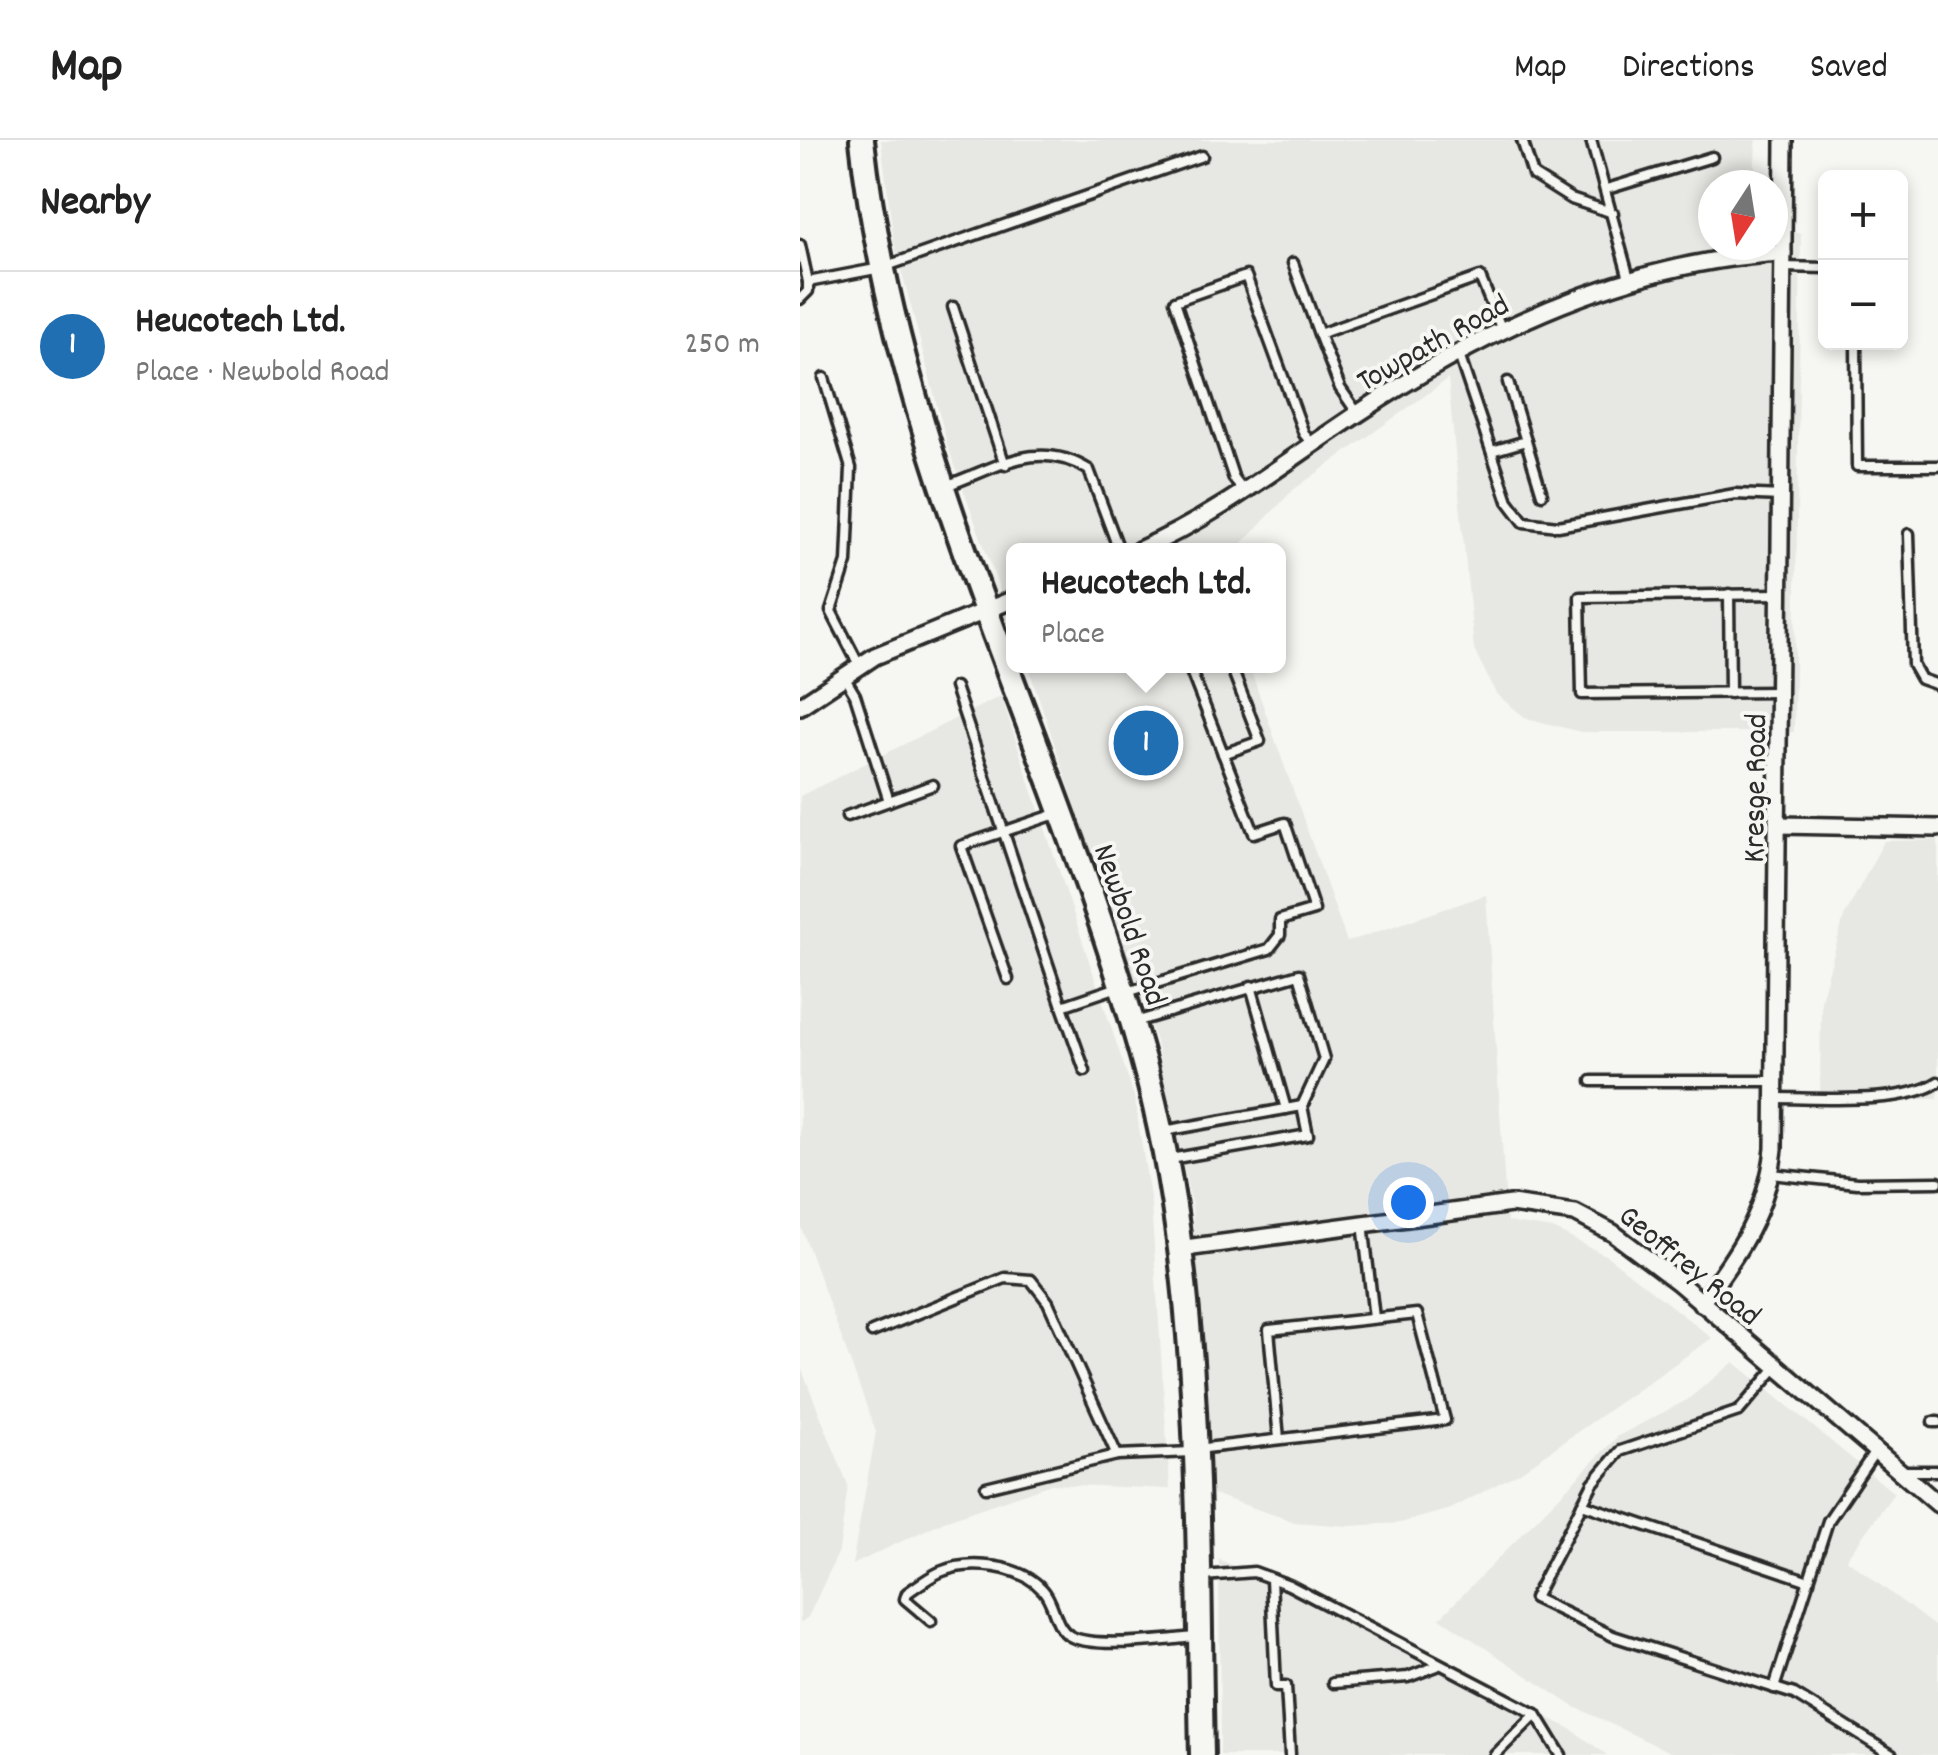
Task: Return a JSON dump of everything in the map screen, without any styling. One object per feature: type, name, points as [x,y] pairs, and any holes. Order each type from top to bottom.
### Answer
[{"type":"main road","name":"Newbold Road","points":[[862,140],[881,268],[914,399],[1006,666]]},
{"type":"main road","name":"Newbold Road","points":[[1008,673],[1121,990],[1166,1160],[1178,1249],[1193,1451],[1202,1755]]},
{"type":"street","name":"Kresge Road","points":[[1784,140],[1784,170]]},
{"type":"street","name":"Kresge Road","points":[[1701,1302],[1753,1229],[1771,1174],[1778,1090],[1783,260]]},
{"type":"street","name":"Towpath Road","points":[[1152,543],[1244,493],[1358,414],[1458,352],[1502,330],[1630,282],[1697,264],[1783,260]]},
{"type":"street","points":[[800,706],[859,665],[1006,601]]},
{"type":"street","points":[[1780,825],[1938,828]]},
{"type":"street","name":"Geoffrey Road","points":[[1178,1249],[1511,1204],[1554,1207],[1613,1233],[1701,1302],[1938,1504]]},
{"type":"lane","points":[[1522,140],[1533,175],[1571,199],[1613,213]]},
{"type":"lane","points":[[1591,140],[1630,282]]},
{"type":"lane","points":[[808,282],[881,268],[1202,156]]},
{"type":"lane","points":[[1607,189],[1712,157]]},
{"type":"lane","points":[[800,245],[808,282],[806,296],[800,299]]},
{"type":"lane","points":[[1783,260],[1818,267]]},
{"type":"lane","points":[[1293,263],[1340,388],[1358,414]]},
{"type":"lane","points":[[1244,493],[1234,479],[1176,301],[1246,276],[1304,434],[1312,444]]},
{"type":"lane","points":[[1319,334],[1480,277],[1502,330]]},
{"type":"lane","points":[[953,307],[1006,465]]},
{"type":"lane","points":[[1856,350],[1856,466],[1938,466]]},
{"type":"lane","points":[[1458,352],[1508,501],[1517,516],[1534,526],[1558,526],[1735,494],[1782,496]]},
{"type":"lane","points":[[824,378],[851,468],[847,562],[831,611],[859,665]]},
{"type":"lane","points":[[1508,382],[1542,494]]},
{"type":"lane","points":[[1492,452],[1526,441]]},
{"type":"lane","points":[[944,486],[1051,452],[1089,470],[1116,543]]},
{"type":"lane","points":[[1909,534],[1913,665],[1921,679],[1938,685]]},
{"type":"lane","points":[[1729,594],[1730,693]]},
{"type":"lane","points":[[1781,692],[1582,694],[1580,596],[1782,594]]},
{"type":"lane","points":[[1062,1006],[1270,948],[1280,935],[1280,920],[1314,910],[1285,822],[1254,833],[1192,673]]},
{"type":"lane","points":[[1223,754],[1260,741],[1234,673]]},
{"type":"lane","points":[[843,675],[855,696],[889,801]]},
{"type":"lane","points":[[956,688],[1085,1071]]},
{"type":"lane","points":[[846,816],[933,785]]},
{"type":"lane","points":[[1008,979],[961,846],[1059,813]]},
{"type":"lane","points":[[1131,1023],[1299,974],[1324,1058],[1302,1106],[1308,1135],[1166,1160]]},
{"type":"lane","points":[[1251,986],[1286,1109]]},
{"type":"lane","points":[[1592,1082],[1869,1096],[1919,1090],[1938,1082]]},
{"type":"lane","points":[[1160,1132],[1302,1106]]},
{"type":"lane","points":[[1771,1174],[1857,1183],[1938,1182]]},
{"type":"lane","points":[[1363,1222],[1374,1318]]},
{"type":"lane","points":[[872,1332],[1005,1278],[1030,1280],[1048,1302],[1117,1455]]},
{"type":"lane","points":[[986,1487],[1117,1455],[1193,1451],[1445,1420],[1417,1314],[1269,1330],[1279,1439]]},
{"type":"lane","points":[[1776,1369],[1739,1410],[1620,1451],[1582,1504],[1534,1598],[1613,1636],[1794,1694],[1892,1755]]},
{"type":"lane","points":[[1774,1688],[1828,1521],[1874,1453]]},
{"type":"lane","points":[[1896,1471],[1938,1471]]},
{"type":"lane","points":[[1582,1504],[1808,1581]]},
{"type":"lane","points":[[931,1621],[910,1606],[905,1599],[907,1593],[941,1572],[969,1565],[999,1567],[1033,1581],[1045,1592],[1062,1630],[1074,1639],[1150,1642],[1199,1637]]},
{"type":"lane","points":[[1198,1576],[1254,1572],[1272,1579],[1536,1714],[1561,1755]]},
{"type":"lane","points":[[1272,1579],[1276,1686],[1286,1686],[1290,1755]]},
{"type":"lane","points":[[1333,1683],[1408,1677],[1437,1666]]},
{"type":"lane","points":[[1495,1755],[1536,1714]]},
{"type":"shaded area","points":[[881,140],[1756,140],[1755,170],[1698,170],[1698,260],[1788,260],[1788,233],[1801,233],[1794,732],[1581,732],[1526,718],[1496,694],[1474,649],[1448,379],[1293,490],[1243,543],[1006,543],[1006,607],[948,447],[894,242]]},
{"type":"shaded area","points":[[1030,673],[1251,673],[1347,942],[1486,895],[1507,1222],[1553,1229],[1607,1256],[1712,1338],[1520,1472],[1451,1509],[1400,1523],[1348,1526],[1295,1522],[1210,1493],[1192,1206],[1156,1042]]},
{"type":"shaded area","points":[[1001,696],[1134,1096],[1151,1204],[1170,1489],[1051,1484],[944,1521],[852,1565],[876,1432],[800,1224],[800,796]]},
{"type":"shaded area","points":[[1938,840],[1938,1099],[1820,1100],[1821,1000],[1844,917],[1884,841]]},
{"type":"shaded area","points":[[1734,1362],[1894,1493],[1846,1559],[1938,1629],[1938,1755],[1676,1755],[1573,1706],[1440,1618],[1618,1436],[1687,1400]]},
{"type":"shaded area","points":[[800,1365],[848,1485],[839,1551],[808,1617],[800,1623]]},
{"type":"shaded area","points":[[1219,1559],[1571,1729],[1607,1755],[1220,1755]]},
{"type":"place","name":"Heucotech Ltd.","points":[[1146,743]]}]
